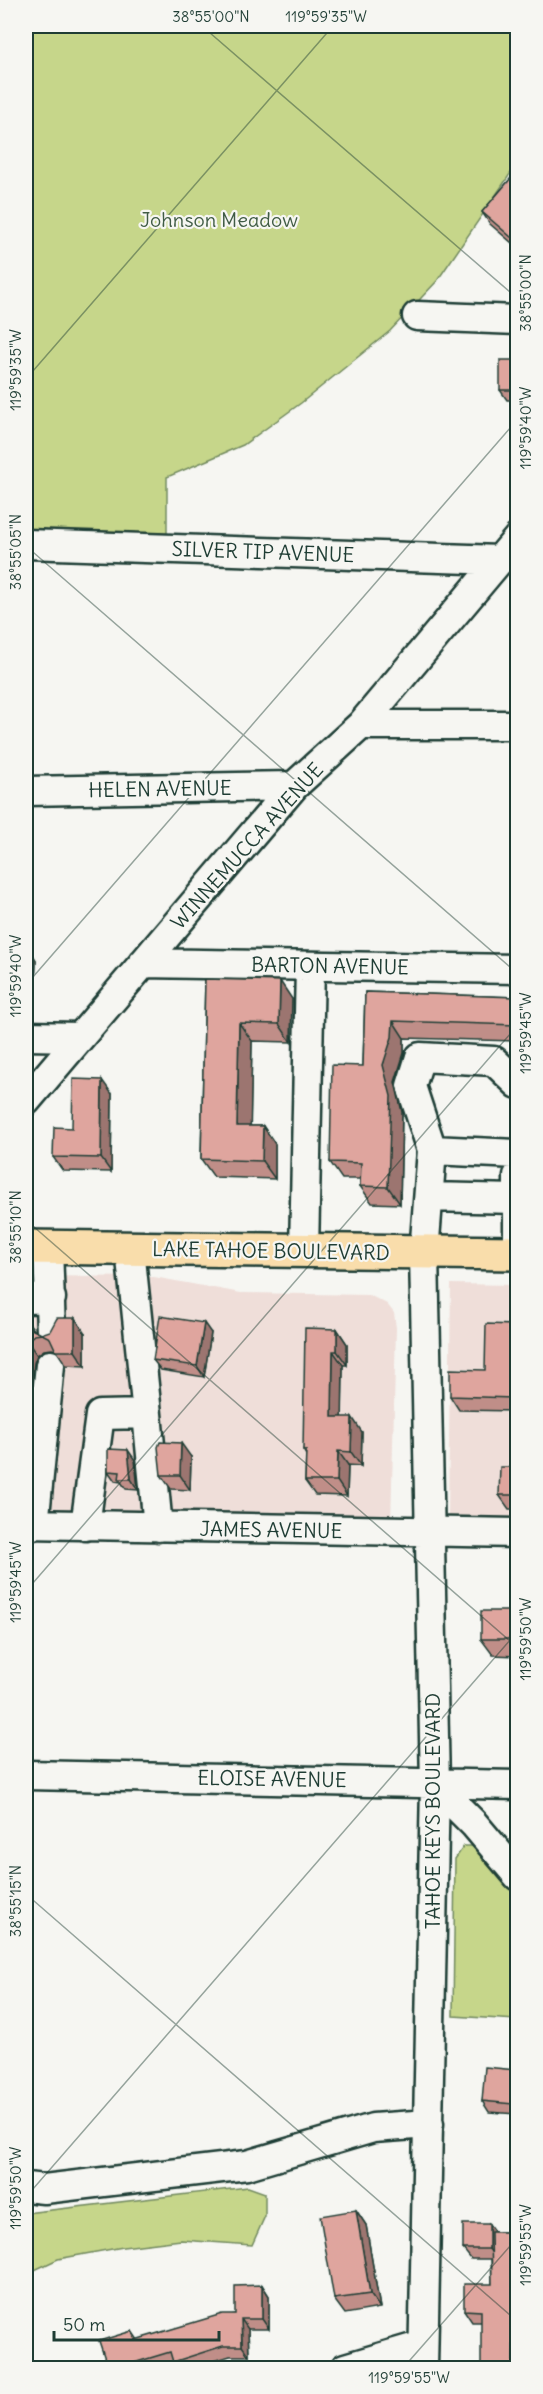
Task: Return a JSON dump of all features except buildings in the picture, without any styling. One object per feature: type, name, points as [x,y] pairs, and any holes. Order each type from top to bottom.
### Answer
[{"type":"highway","name":"LAKE TAHOE BOULEVARD","points":[[37,1248],[517,1252]]},
{"type":"street","points":[[417,316],[518,320]]},
{"type":"street","name":"WINNEMUCCA AVENUE","points":[[26,1101],[294,786],[361,725],[518,538]]},
{"type":"street","name":"SILVER TIP AVENUE","points":[[26,544],[500,560]]},
{"type":"street","points":[[361,725],[518,725]]},
{"type":"street","name":"HELEN AVENUE","points":[[26,791],[294,786]]},
{"type":"street","name":"BARTON AVENUE","points":[[143,963],[518,969]]},
{"type":"street","points":[[304,1251],[310,966]]},
{"type":"street","points":[[26,1036],[80,1037]]},
{"type":"street","points":[[518,1084],[494,1062],[420,1057],[411,1086],[432,1150],[518,1154]]},
{"type":"street","name":"TAHOE KEYS BOULEVARD","points":[[423,2356],[435,1785],[424,1252],[432,1150]]},
{"type":"street","points":[[517,1252],[518,1176]]},
{"type":"street","points":[[429,1197],[517,1200]]},
{"type":"street","points":[[37,1248],[38,1298],[51,1332]]},
{"type":"street","points":[[130,1249],[158,1527]]},
{"type":"street","points":[[30,1524],[50,1365]]},
{"type":"street","points":[[85,1526],[100,1416],[147,1414]]},
{"type":"street","name":"JAMES AVENUE","points":[[30,1524],[518,1533]]},
{"type":"street","name":"ELOISE AVENUE","points":[[26,1775],[518,1785]]},
{"type":"street","points":[[435,1785],[474,1824],[518,1876]]},
{"type":"street","points":[[26,2187],[44,2189],[247,2165],[373,2128],[429,2124]]},
{"type":"street","points":[[345,2368],[423,2356]]},
{"type":"shaded area","points":[[26,1276],[154,1277],[241,1293],[369,1295],[387,1304],[394,1313],[396,1328],[391,1524],[26,1516]]},
{"type":"shaded area","points":[[451,1284],[517,1285],[517,1517],[448,1516]]},
{"type":"green space","name":"Johnson Meadow","points":[[26,26],[517,26],[517,164],[437,281],[390,331],[301,403],[243,445],[167,477],[167,536],[26,534]]},
{"type":"green space","points":[[464,1846],[472,1846],[489,1860],[517,1895],[517,2020],[453,2016],[455,1859]]},
{"type":"green space","points":[[248,2187],[265,2193],[265,2216],[252,2245],[181,2240],[123,2247],[58,2259],[26,2274],[26,2213]]}]
